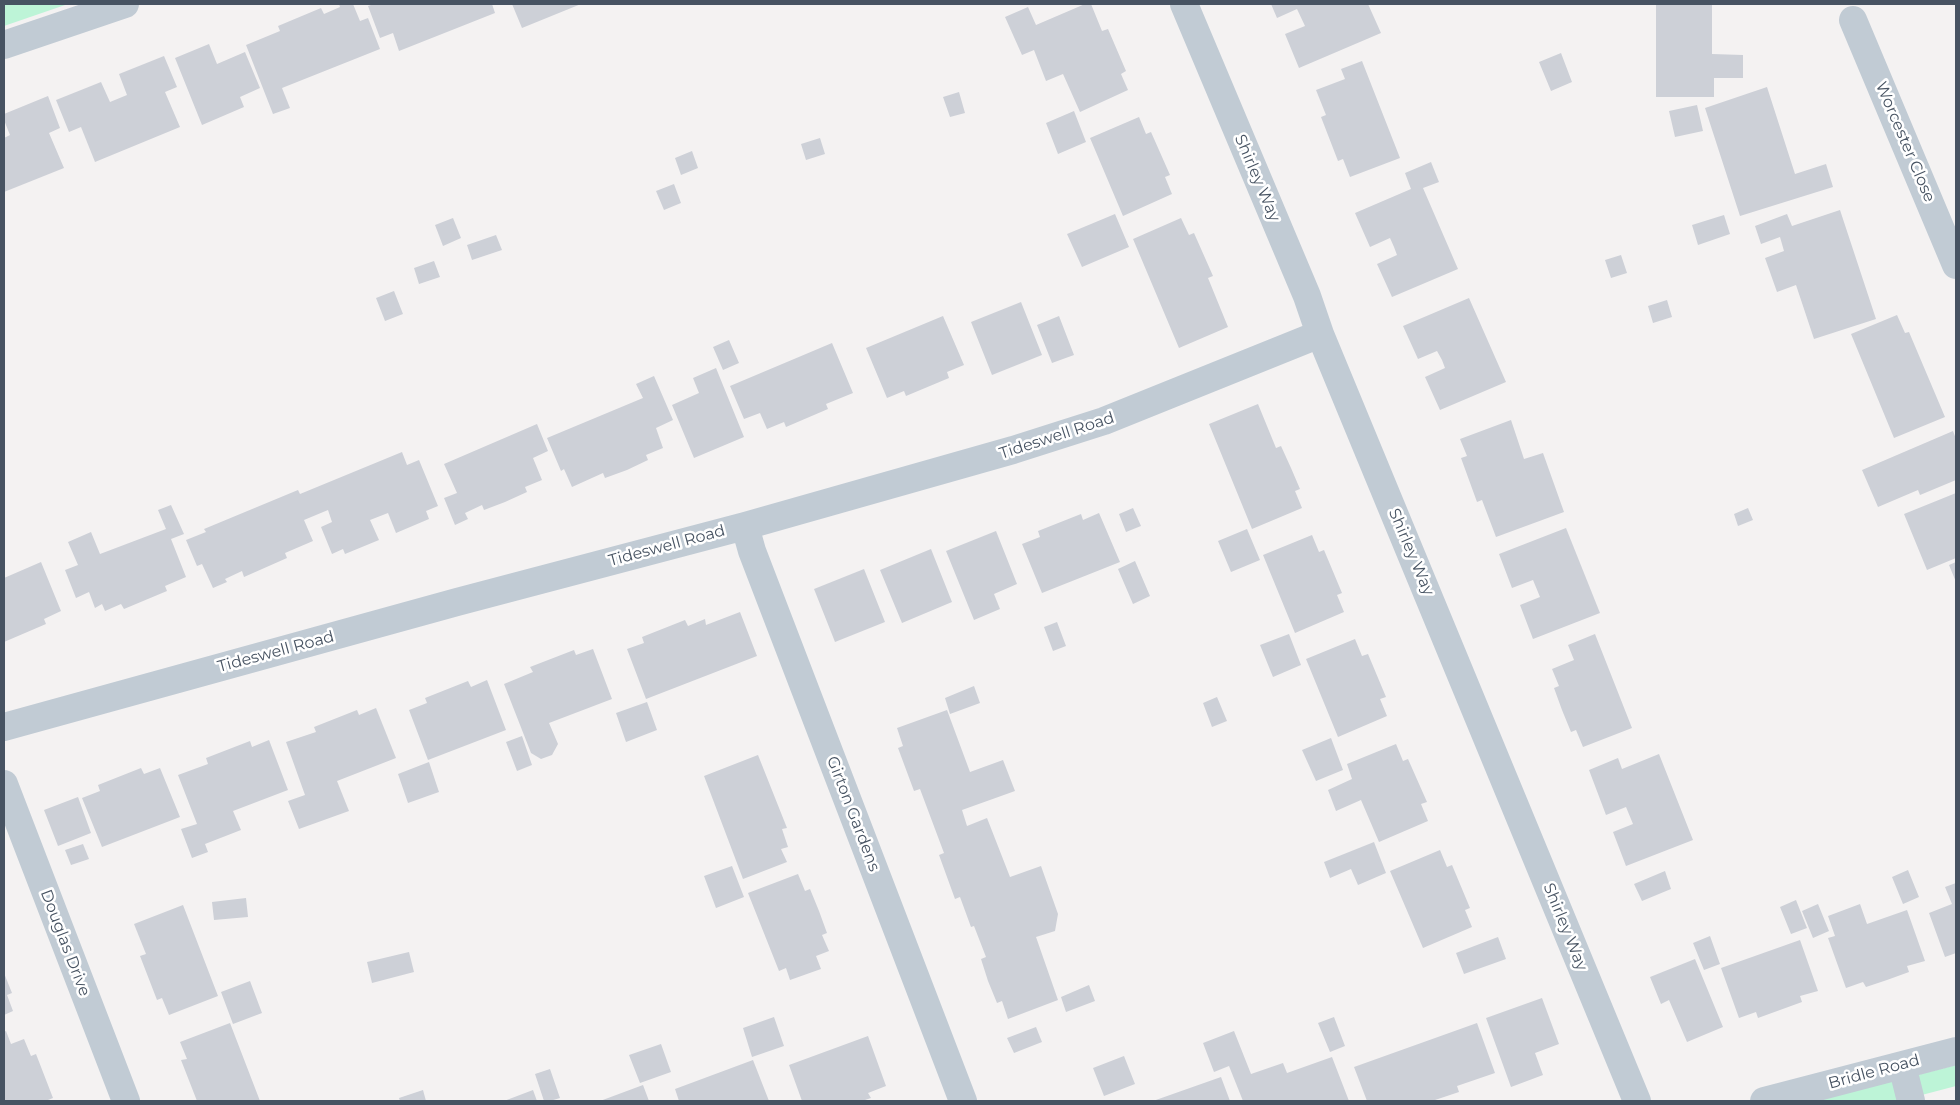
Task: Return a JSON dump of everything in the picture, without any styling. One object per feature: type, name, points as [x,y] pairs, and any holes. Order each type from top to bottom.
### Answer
[{"type":"street","points":[[4,45],[125,4]]},
{"type":"street","name":"Shirley Way","points":[[1184,4],[1307,296],[1320,334],[1637,1101]]},
{"type":"street","name":"Worcester Close","points":[[1854,20],[1956,265]]},
{"type":"street","name":"Tideswell Road","points":[[4,727],[457,602],[745,526],[1013,450],[1104,421],[1320,334]]},
{"type":"street","name":"Girton Gardens","points":[[745,526],[755,560],[963,1101]]},
{"type":"street","name":"Douglas Drive","points":[[4,784],[126,1101]]},
{"type":"street","name":"Bridle Road","points":[[1764,1101],[1956,1051]]},
{"type":"street","points":[[1902,1065],[1911,1101]]},
{"type":"green space","points":[[4,4],[68,4],[4,26]]},
{"type":"green space","points":[[1956,1065],[1956,1086],[1899,1101],[1815,1101]]},
{"type":"building","points":[[339,4],[353,4],[360,21],[368,18],[380,49],[282,88],[290,108],[273,114],[246,45],[280,31],[278,26],[321,8],[324,14],[340,7]]},
{"type":"building","points":[[374,4],[492,4],[495,13],[399,51],[393,33],[380,38],[368,6]]},
{"type":"building","points":[[512,4],[581,4],[522,28]]},
{"type":"building","points":[[1085,4],[1091,4],[1102,31],[1108,29],[1126,71],[1121,74],[1128,90],[1080,112],[1063,74],[1046,81],[1034,50],[1022,55],[1005,17],[1028,7],[1036,25]]},
{"type":"building","points":[[1271,4],[1368,4],[1381,33],[1299,68],[1285,34],[1305,26],[1297,9],[1277,18]]},
{"type":"building","points":[[1656,4],[1712,4],[1712,54],[1743,55],[1743,78],[1714,78],[1714,97],[1656,97]]},
{"type":"building","points":[[209,44],[217,64],[245,52],[260,88],[240,97],[244,107],[202,125],[175,58]]},
{"type":"building","points":[[1561,53],[1572,82],[1551,91],[1539,62]]},
{"type":"building","points":[[164,56],[177,87],[165,92],[180,127],[95,162],[81,127],[69,132],[56,100],[101,82],[110,102],[127,95],[119,74]]},
{"type":"building","points":[[1362,61],[1400,158],[1350,177],[1343,159],[1338,161],[1321,117],[1326,115],[1316,90],[1345,79],[1341,69]]},
{"type":"building","points":[[1767,87],[1795,174],[1826,164],[1833,187],[1740,216],[1705,108]]},
{"type":"building","points":[[959,92],[965,113],[950,117],[943,97]]},
{"type":"building","points":[[48,96],[60,128],[49,133],[64,168],[4,192],[4,138],[10,135],[4,120],[4,114]]},
{"type":"building","points":[[1697,105],[1703,131],[1675,137],[1669,111]]},
{"type":"building","points":[[1074,111],[1086,142],[1058,154],[1046,123]]},
{"type":"building","points":[[1139,117],[1146,134],[1151,132],[1170,175],[1165,177],[1172,194],[1123,216],[1090,138]]},
{"type":"building","points":[[820,138],[825,154],[806,160],[801,144]]},
{"type":"building","points":[[692,151],[698,168],[681,175],[675,158]]},
{"type":"building","points":[[1431,162],[1439,182],[1423,188],[1458,269],[1392,297],[1377,264],[1397,255],[1394,247],[1390,238],[1370,247],[1355,213],[1411,189],[1405,173]]},
{"type":"building","points":[[674,184],[681,203],[664,210],[656,191]]},
{"type":"building","points":[[1840,210],[1876,319],[1814,339],[1796,285],[1777,292],[1765,258],[1784,251],[1780,237],[1761,244],[1755,226],[1787,214],[1792,226]]},
{"type":"building","points":[[1115,214],[1129,247],[1082,267],[1067,234]]},
{"type":"building","points":[[1724,215],[1730,234],[1698,245],[1692,225]]},
{"type":"building","points":[[453,218],[461,238],[443,246],[435,225]]},
{"type":"building","points":[[1181,218],[1189,235],[1194,233],[1213,276],[1208,278],[1228,327],[1179,348],[1133,239]]},
{"type":"building","points":[[496,235],[502,250],[472,260],[467,245]]},
{"type":"building","points":[[1621,255],[1627,273],[1611,278],[1605,260]]},
{"type":"building","points":[[434,261],[440,277],[419,284],[414,268]]},
{"type":"building","points":[[394,291],[403,314],[385,321],[376,298]]},
{"type":"building","points":[[1469,298],[1506,382],[1440,410],[1425,377],[1445,368],[1442,360],[1437,351],[1418,359],[1403,326]]},
{"type":"building","points":[[1667,300],[1672,317],[1653,323],[1648,306]]},
{"type":"building","points":[[1021,302],[1042,355],[992,375],[971,322]]},
{"type":"building","points":[[1897,315],[1905,333],[1909,332],[1945,417],[1894,438],[1851,334]]},
{"type":"building","points":[[943,316],[964,365],[947,372],[949,378],[906,396],[904,391],[887,398],[866,348]]},
{"type":"building","points":[[1059,316],[1074,355],[1052,363],[1037,325]]},
{"type":"building","points":[[729,340],[739,363],[723,370],[713,347]]},
{"type":"building","points":[[832,343],[853,393],[826,404],[828,409],[786,427],[784,422],[767,429],[760,413],[744,419],[730,386]]},
{"type":"building","points":[[716,368],[744,437],[694,458],[672,405],[699,393],[693,378]]},
{"type":"building","points":[[654,376],[673,420],[656,428],[663,448],[646,455],[648,460],[627,470],[605,478],[603,473],[572,487],[564,469],[561,471],[547,438],[643,398],[636,384]]},
{"type":"building","points":[[1258,404],[1276,448],[1281,446],[1300,489],[1295,491],[1302,508],[1252,529],[1209,424]]},
{"type":"building","points":[[1511,420],[1524,459],[1543,453],[1564,512],[1496,537],[1482,500],[1477,502],[1461,458],[1467,456],[1460,439]]},
{"type":"building","points":[[537,424],[548,451],[533,458],[542,480],[525,487],[527,492],[505,502],[484,510],[482,505],[465,513],[468,519],[455,525],[444,498],[457,493],[444,464]]},
{"type":"building","points":[[1953,431],[1956,439],[1956,480],[1920,495],[1918,490],[1878,507],[1862,470]]},
{"type":"building","points":[[402,452],[407,465],[419,460],[438,506],[426,511],[429,519],[396,533],[388,513],[370,520],[379,540],[345,554],[343,549],[332,554],[321,527],[332,522],[328,510],[304,520],[313,541],[285,553],[287,558],[244,577],[242,571],[225,579],[227,582],[213,588],[202,564],[197,566],[186,540],[206,532],[204,529],[298,490],[300,494]]},
{"type":"building","points":[[1956,493],[1956,558],[1927,570],[1904,514]]},
{"type":"building","points":[[171,505],[184,534],[171,539],[186,577],[165,586],[167,591],[124,609],[121,604],[105,611],[102,604],[95,608],[89,592],[76,598],[65,570],[78,565],[68,542],[91,532],[100,554],[166,529],[158,510]]},
{"type":"building","points":[[1133,508],[1141,526],[1126,532],[1119,514]]},
{"type":"building","points":[[1748,508],[1753,520],[1738,526],[1734,514]]},
{"type":"building","points":[[1099,513],[1120,562],[1042,593],[1022,544],[1040,537],[1038,531],[1081,514],[1083,520]]},
{"type":"building","points":[[1566,528],[1600,613],[1533,639],[1520,605],[1540,597],[1533,580],[1512,588],[1499,554]]},
{"type":"building","points":[[1247,529],[1260,560],[1231,572],[1218,541]]},
{"type":"building","points":[[996,531],[1017,584],[994,594],[1000,609],[974,620],[946,551]]},
{"type":"building","points":[[1312,535],[1319,552],[1324,550],[1342,593],[1337,595],[1344,612],[1295,633],[1263,555]]},
{"type":"building","points":[[931,549],[952,602],[902,623],[880,570]]},
{"type":"building","points":[[1135,561],[1150,596],[1133,604],[1118,569]]},
{"type":"building","points":[[41,562],[61,611],[44,619],[46,624],[4,642],[4,578]]},
{"type":"building","points":[[1956,562],[1956,582],[1949,565]]},
{"type":"building","points":[[864,569],[885,622],[835,642],[814,589]]},
{"type":"building","points":[[740,612],[757,656],[646,699],[627,649],[644,643],[642,637],[685,620],[688,626],[705,619],[706,625]]},
{"type":"building","points":[[1057,622],[1066,646],[1053,651],[1044,627]]},
{"type":"building","points":[[1289,634],[1301,665],[1273,677],[1260,645]]},
{"type":"building","points":[[1595,634],[1632,728],[1583,747],[1576,730],[1571,732],[1562,710],[1554,688],[1559,686],[1552,669],[1574,660],[1568,645]]},
{"type":"building","points":[[1355,639],[1362,656],[1368,654],[1386,697],[1380,699],[1387,716],[1338,737],[1306,659]]},
{"type":"building","points":[[593,649],[612,699],[549,723],[558,744],[552,755],[541,759],[531,753],[504,684],[533,672],[530,667],[574,650],[576,655]]},
{"type":"building","points":[[487,680],[506,730],[428,760],[409,710],[427,703],[425,698],[468,681],[471,687]]},
{"type":"building","points":[[974,686],[980,703],[950,714],[945,698]]},
{"type":"building","points":[[1217,697],[1227,721],[1212,727],[1203,703]]},
{"type":"building","points":[[647,702],[657,730],[626,742],[616,713]]},
{"type":"building","points":[[376,708],[396,758],[337,781],[349,811],[299,829],[288,801],[305,795],[286,742],[316,732],[314,727],[357,710],[359,715]]},
{"type":"building","points":[[947,710],[970,772],[1003,760],[1015,791],[962,810],[967,826],[987,818],[1010,877],[1041,866],[1058,914],[1055,931],[1036,937],[1058,1000],[1008,1019],[1002,1001],[997,1003],[988,981],[981,959],[986,957],[974,926],[971,927],[960,897],[955,899],[939,855],[944,853],[920,789],[914,791],[898,748],[903,746],[897,728]]},
{"type":"building","points":[[522,736],[532,765],[517,771],[506,742]]},
{"type":"building","points":[[1331,738],[1343,770],[1316,781],[1302,750]]},
{"type":"building","points":[[269,740],[288,790],[233,811],[241,830],[205,844],[208,852],[192,858],[181,829],[197,824],[178,775],[208,764],[206,758],[250,741],[252,747]]},
{"type":"building","points":[[1396,744],[1403,761],[1408,759],[1427,802],[1421,804],[1428,821],[1379,842],[1361,800],[1336,811],[1328,790],[1352,779],[1347,764]]},
{"type":"building","points":[[1659,754],[1693,840],[1626,866],[1613,832],[1633,824],[1626,807],[1606,815],[1589,770],[1618,758],[1622,769]]},
{"type":"building","points":[[758,755],[787,828],[782,829],[788,847],[781,849],[787,862],[743,879],[704,776]]},
{"type":"building","points":[[429,762],[439,792],[408,803],[398,774]]},
{"type":"building","points":[[141,768],[144,774],[160,768],[180,817],[102,847],[82,798],[100,791],[98,785]]},
{"type":"building","points":[[78,797],[91,833],[58,846],[44,810]]},
{"type":"building","points":[[1374,842],[1386,873],[1358,885],[1351,869],[1330,878],[1324,862]]},
{"type":"building","points":[[83,844],[89,859],[71,865],[65,850]]},
{"type":"building","points":[[1440,850],[1447,867],[1452,865],[1470,908],[1465,910],[1472,927],[1423,948],[1390,871]]},
{"type":"building","points":[[732,866],[744,897],[716,908],[704,876]]},
{"type":"building","points":[[1908,870],[1919,897],[1903,904],[1892,877]]},
{"type":"building","points":[[1665,871],[1671,889],[1642,901],[1634,884]]},
{"type":"building","points":[[798,874],[805,891],[810,889],[819,911],[827,933],[822,935],[829,951],[816,956],[821,969],[790,980],[786,968],[779,971],[748,893]]},
{"type":"building","points":[[1956,883],[1956,953],[1945,957],[1929,913],[1952,904],[1945,887]]},
{"type":"building","points":[[246,898],[248,917],[214,920],[212,902]]},
{"type":"building","points":[[1796,900],[1807,928],[1791,934],[1780,907]]},
{"type":"building","points":[[1818,904],[1829,931],[1813,938],[1802,911]]},
{"type":"building","points":[[1860,904],[1867,924],[1907,910],[1925,961],[1907,966],[1909,972],[1887,980],[1866,987],[1863,982],[1846,988],[1828,938],[1835,936],[1828,916]]},
{"type":"building","points":[[183,905],[218,996],[169,1015],[162,998],[157,1000],[140,956],[146,954],[134,924]]},
{"type":"building","points":[[1710,936],[1720,964],[1704,970],[1693,943]]},
{"type":"building","points":[[1498,937],[1506,959],[1464,974],[1456,953]]},
{"type":"building","points":[[1800,940],[1818,991],[1800,996],[1802,1002],[1758,1018],[1756,1012],[1739,1018],[1721,968]]},
{"type":"building","points":[[409,952],[414,972],[372,983],[367,962]]},
{"type":"building","points":[[1695,959],[1723,1027],[1687,1042],[1669,1000],[1661,1004],[1650,977]]},
{"type":"building","points":[[4,973],[12,993],[7,995],[13,1011],[4,1015]]},
{"type":"building","points":[[250,981],[262,1013],[233,1024],[221,992]]},
{"type":"building","points":[[1089,985],[1095,1001],[1066,1012],[1061,997]]},
{"type":"building","points":[[1542,998],[1559,1044],[1535,1053],[1543,1075],[1511,1087],[1486,1018]]},
{"type":"building","points":[[774,1017],[784,1046],[752,1057],[743,1028]]},
{"type":"building","points":[[1334,1017],[1345,1046],[1330,1052],[1318,1023]]},
{"type":"building","points":[[230,1023],[260,1101],[197,1101],[181,1060],[187,1059],[180,1042]]},
{"type":"building","points":[[1477,1023],[1495,1073],[1457,1086],[1459,1092],[1432,1101],[1367,1101],[1354,1067]]},
{"type":"building","points":[[1036,1027],[1042,1042],[1014,1053],[1007,1038]]},
{"type":"building","points":[[6,1031],[11,1044],[24,1039],[31,1056],[36,1054],[53,1098],[48,1101],[4,1101],[4,1032]]},
{"type":"building","points":[[1234,1031],[1251,1074],[1283,1063],[1287,1073],[1332,1057],[1349,1101],[1243,1101],[1229,1066],[1214,1072],[1203,1043]]},
{"type":"building","points":[[868,1036],[886,1086],[868,1093],[871,1098],[862,1101],[802,1101],[789,1065]]},
{"type":"building","points":[[661,1044],[671,1072],[640,1083],[629,1055]]},
{"type":"building","points":[[1124,1056],[1135,1084],[1104,1096],[1093,1068]]},
{"type":"building","points":[[753,1060],[769,1101],[679,1101],[675,1089]]},
{"type":"building","points":[[550,1069],[560,1098],[544,1101],[535,1074]]},
{"type":"building","points":[[1221,1077],[1230,1101],[1153,1101]]},
{"type":"building","points":[[643,1085],[649,1101],[600,1101]]},
{"type":"building","points":[[423,1090],[426,1101],[400,1101],[399,1098]]},
{"type":"building","points":[[533,1090],[537,1101],[504,1101]]}]
